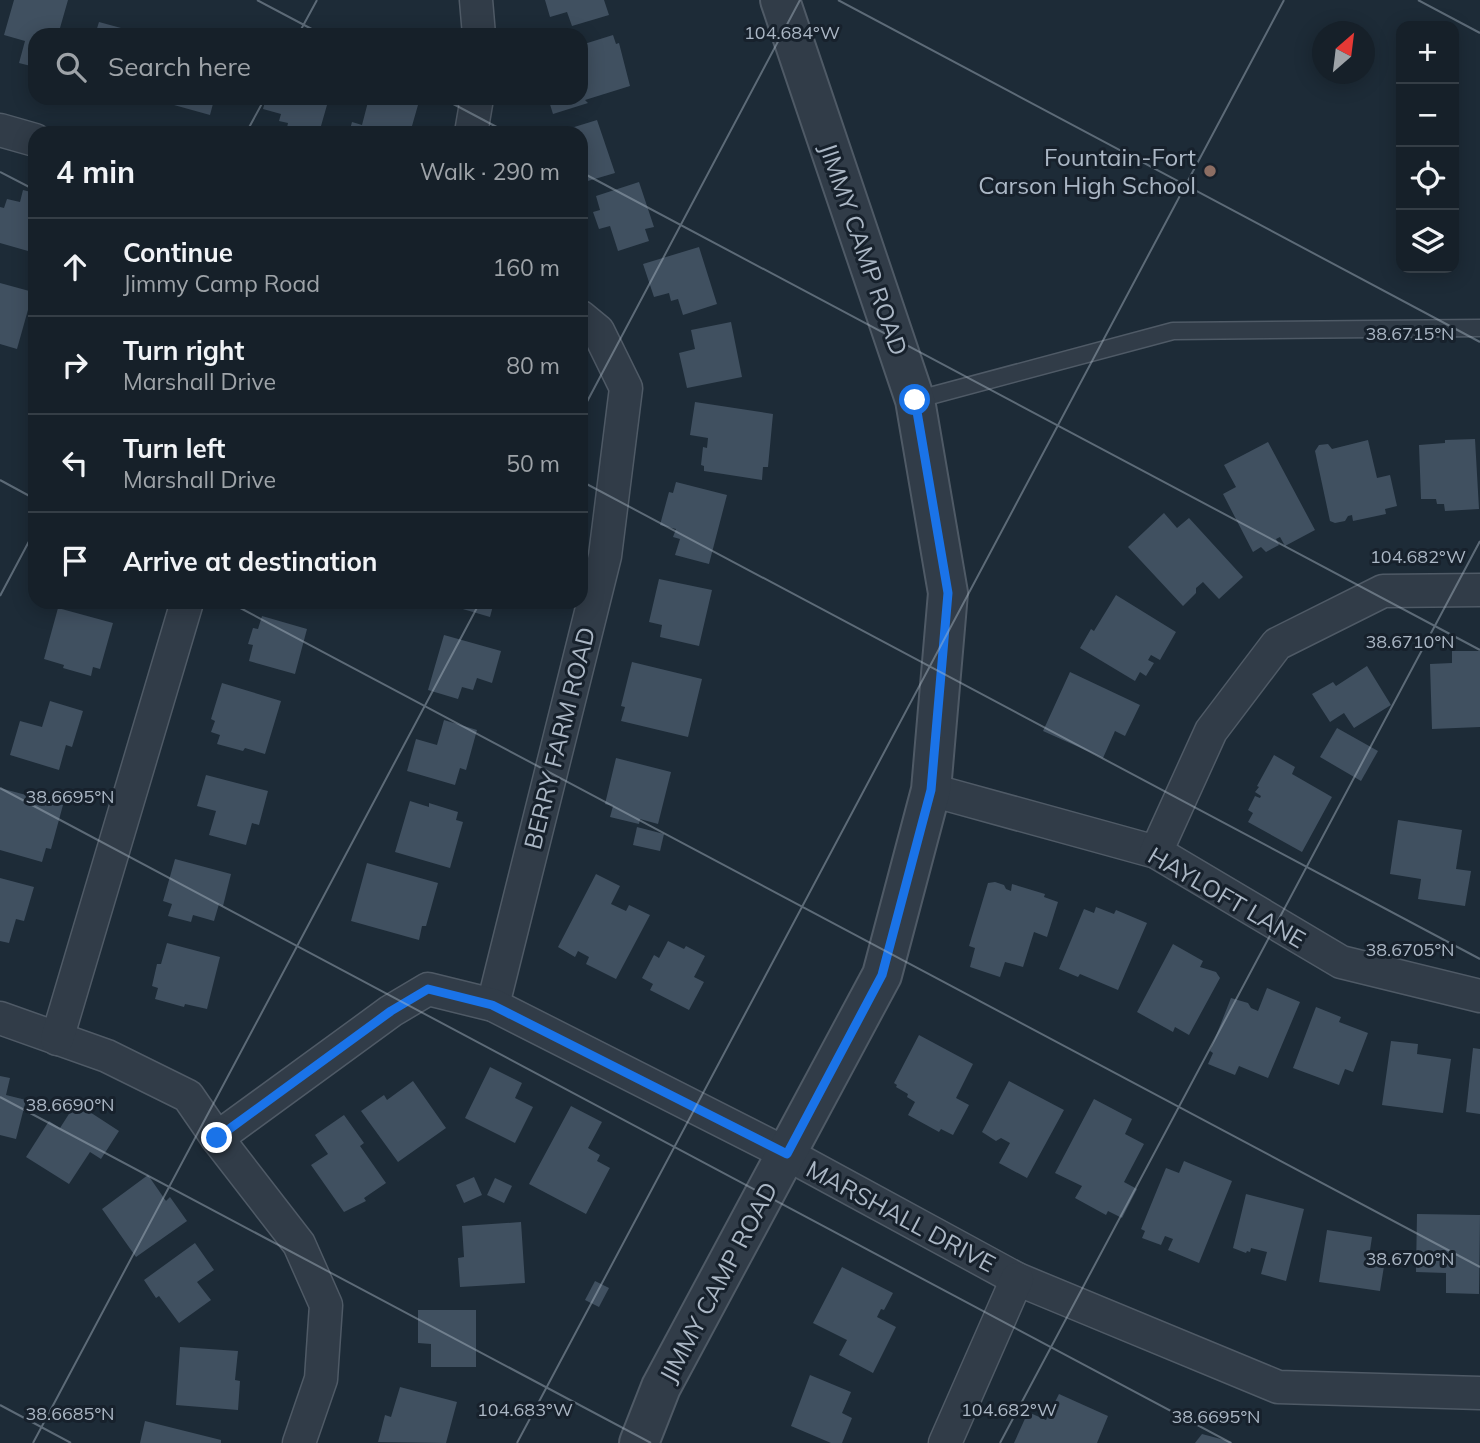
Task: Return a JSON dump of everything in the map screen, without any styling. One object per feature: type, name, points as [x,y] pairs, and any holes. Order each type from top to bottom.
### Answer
[{"type":"street","points":[[476,0],[478,28]]},
{"type":"street","name":"JIMMY CAMP ROAD","points":[[639,1443],[661,1387],[882,975],[931,790],[948,593],[915,400],[780,0]]},
{"type":"street","points":[[472,126],[476,105]]},
{"type":"street","points":[[0,130],[28,137]]},
{"type":"street","name":"BERRY FARM ROAD","points":[[492,1005],[605,556],[626,388],[598,331],[588,323]]},
{"type":"street","points":[[1156,852],[1211,731],[1277,644],[1382,592],[1480,590]]},
{"type":"street","points":[[57,1038],[185,609]]},
{"type":"street","name":"HAYLOFT LANE","points":[[931,790],[1156,852],[1341,962],[1480,996]]},
{"type":"street","name":"MARSHALL DRIVE","points":[[217,1138],[391,1011],[428,989],[492,1005],[787,1154],[1017,1279],[1278,1387],[1480,1393]]},
{"type":"street","points":[[0,1018],[107,1056],[188,1096],[299,1244],[326,1305],[321,1380],[299,1443]]},
{"type":"street","points":[[945,1443],[1017,1279]]},
{"type":"lane","points":[[915,400],[1173,331],[1480,328]]},
{"type":"building","points":[[14,0],[68,0],[60,28],[28,28],[28,65],[19,63],[25,41],[4,35]]},
{"type":"building","points":[[545,0],[604,0],[609,15],[572,26],[567,12],[550,17]]},
{"type":"building","points":[[99,22],[121,28],[97,28]]},
{"type":"building","points":[[613,35],[616,44],[619,43],[630,86],[588,99],[588,43]]},
{"type":"building","points":[[174,105],[213,105],[210,115]]},
{"type":"building","points":[[264,105],[327,105],[321,126],[287,126],[288,123],[279,121],[281,114],[263,109]]},
{"type":"building","points":[[367,105],[418,105],[412,126],[351,126],[352,122],[362,125]]},
{"type":"building","points":[[550,105],[582,105],[553,114]]},
{"type":"building","points":[[597,120],[615,173],[588,181],[588,126],[578,126]]},
{"type":"building","points":[[639,182],[654,227],[645,229],[649,241],[618,251],[610,226],[599,229],[593,212],[600,210],[596,196]]},
{"type":"building","points":[[23,190],[28,191],[28,251],[0,243],[0,207],[4,208],[7,199],[20,202]]},
{"type":"building","points":[[699,247],[717,304],[683,315],[678,299],[671,301],[669,293],[654,297],[643,264]]},
{"type":"building","points":[[0,283],[28,291],[28,310],[17,349],[0,344]]},
{"type":"building","points":[[731,322],[742,377],[687,388],[679,353],[695,349],[691,330]]},
{"type":"building","points":[[695,402],[773,414],[768,467],[763,467],[762,480],[704,471],[704,466],[701,465],[703,447],[707,448],[708,438],[690,435]]},
{"type":"building","points":[[1475,439],[1479,509],[1445,511],[1444,504],[1437,504],[1436,499],[1421,499],[1419,445],[1445,443],[1445,440]]},
{"type":"building","points":[[1368,440],[1377,478],[1390,475],[1397,506],[1385,509],[1386,514],[1353,521],[1352,515],[1345,521],[1330,521],[1315,451],[1319,445],[1328,444],[1332,449]]},
{"type":"building","points":[[1268,442],[1315,530],[1285,546],[1280,537],[1276,539],[1279,545],[1266,552],[1261,547],[1253,552],[1223,494],[1236,487],[1224,465]]},
{"type":"building","points":[[676,482],[727,495],[709,564],[675,555],[680,539],[673,537],[676,529],[660,525],[669,492],[673,493]]},
{"type":"building","points":[[1164,513],[1177,528],[1189,518],[1243,577],[1219,599],[1203,582],[1183,606],[1128,547]]},
{"type":"building","points":[[659,579],[712,590],[699,646],[660,637],[662,625],[649,622]]},
{"type":"building","points":[[1116,595],[1176,632],[1160,660],[1151,655],[1148,660],[1154,663],[1146,676],[1140,672],[1135,681],[1080,648]]},
{"type":"building","points":[[58,609],[113,623],[100,669],[93,667],[91,676],[44,659]]},
{"type":"building","points":[[463,609],[492,609],[490,617]]},
{"type":"building","points":[[262,616],[307,629],[295,674],[249,661],[253,645],[248,644],[253,628],[258,629]]},
{"type":"building","points":[[444,635],[501,651],[492,683],[477,678],[473,690],[462,687],[458,699],[428,690]]},
{"type":"building","points":[[1452,651],[1480,651],[1480,727],[1432,729],[1430,664],[1452,663]]},
{"type":"building","points":[[632,662],[702,679],[688,737],[621,721],[625,707],[621,706]]},
{"type":"building","points":[[1367,666],[1391,705],[1354,728],[1344,713],[1330,722],[1312,694],[1333,682],[1336,686]]},
{"type":"building","points":[[1070,672],[1140,705],[1125,736],[1115,731],[1103,758],[1043,731]]},
{"type":"building","points":[[222,683],[281,701],[265,754],[217,744],[220,735],[211,732],[215,721],[211,719]]},
{"type":"building","points":[[50,701],[83,711],[72,747],[66,745],[59,770],[10,755],[20,721],[42,727]]},
{"type":"building","points":[[444,720],[477,730],[466,770],[460,768],[455,785],[407,771],[416,739],[437,745]]},
{"type":"building","points":[[1337,728],[1378,751],[1361,781],[1320,757]]},
{"type":"building","points":[[1274,755],[1295,767],[1292,774],[1332,797],[1302,852],[1248,822],[1253,813],[1248,810],[1255,796],[1261,796],[1255,792],[1259,787],[1257,786]]},
{"type":"building","points":[[616,758],[671,772],[658,824],[640,819],[639,824],[610,817],[613,806],[605,804]]},
{"type":"building","points":[[206,775],[268,791],[259,825],[252,823],[246,845],[209,835],[216,811],[197,806]]},
{"type":"building","points":[[0,788],[63,805],[51,849],[46,848],[42,862],[0,850]]},
{"type":"building","points":[[410,801],[429,807],[429,803],[458,812],[456,820],[463,822],[450,868],[395,852]]},
{"type":"building","points":[[1398,820],[1462,830],[1456,869],[1471,871],[1465,906],[1418,899],[1421,879],[1390,874]]},
{"type":"building","points":[[637,827],[664,834],[660,851],[633,845]]},
{"type":"building","points":[[175,859],[231,874],[223,906],[219,904],[214,921],[193,915],[191,922],[168,916],[172,904],[163,901]]},
{"type":"building","points":[[367,863],[438,883],[426,926],[422,926],[419,940],[351,921]]},
{"type":"building","points":[[596,874],[620,886],[611,904],[626,911],[629,905],[650,915],[616,979],[586,964],[589,957],[578,951],[575,957],[558,947]]},
{"type":"building","points":[[0,878],[34,887],[24,921],[16,919],[9,943],[0,941]]},
{"type":"building","points":[[995,882],[1011,891],[1012,884],[1045,894],[1044,897],[1058,902],[1047,937],[1034,932],[1023,967],[1005,962],[1000,977],[970,967],[975,948],[969,946],[988,883]]},
{"type":"building","points":[[1096,907],[1114,914],[1116,910],[1147,923],[1118,990],[1080,974],[1078,977],[1059,969],[1084,909],[1094,913]]},
{"type":"building","points":[[668,941],[684,949],[686,946],[705,956],[694,977],[704,982],[689,1010],[650,990],[653,984],[642,978],[654,955],[659,958]]},
{"type":"building","points":[[167,943],[220,957],[207,1009],[185,1004],[184,1007],[155,999],[158,988],[152,986],[157,964],[161,964]]},
{"type":"building","points":[[1173,944],[1203,961],[1200,967],[1216,972],[1220,978],[1189,1035],[1175,1027],[1173,1032],[1137,1012]]},
{"type":"building","points":[[1267,988],[1300,1002],[1268,1078],[1239,1066],[1235,1075],[1208,1064],[1213,1053],[1210,1051],[1231,998],[1248,1003],[1258,1011]]},
{"type":"building","points":[[1316,1007],[1341,1017],[1339,1022],[1368,1033],[1353,1072],[1345,1069],[1339,1085],[1293,1068]]},
{"type":"building","points":[[919,1035],[973,1064],[956,1098],[969,1105],[953,1135],[941,1129],[939,1132],[908,1115],[915,1102],[894,1083]]},
{"type":"building","points":[[1391,1041],[1418,1044],[1417,1054],[1451,1059],[1443,1113],[1382,1105]]},
{"type":"building","points":[[1473,1048],[1480,1049],[1480,1114],[1466,1112]]},
{"type":"building","points":[[490,1067],[522,1083],[515,1098],[533,1107],[515,1143],[465,1118]]},
{"type":"building","points":[[0,1076],[10,1078],[6,1095],[26,1100],[16,1139],[0,1135]]},
{"type":"building","points":[[413,1081],[446,1128],[398,1162],[361,1111],[384,1095],[387,1100]]},
{"type":"building","points":[[1009,1081],[1064,1110],[1027,1178],[999,1163],[1010,1143],[1001,1138],[996,1141],[982,1132]]},
{"type":"building","points":[[1094,1099],[1132,1119],[1125,1134],[1144,1144],[1124,1182],[1137,1189],[1122,1218],[1108,1211],[1106,1215],[1075,1198],[1082,1186],[1055,1173]]},
{"type":"building","points":[[76,1103],[119,1131],[101,1159],[90,1152],[69,1184],[26,1157],[49,1121],[60,1128]]},
{"type":"building","points":[[571,1106],[602,1122],[588,1148],[600,1155],[597,1161],[610,1168],[586,1214],[529,1184]]},
{"type":"building","points":[[344,1115],[364,1143],[360,1146],[386,1183],[364,1198],[366,1201],[344,1212],[311,1165],[328,1154],[315,1135]]},
{"type":"building","points":[[1184,1161],[1232,1181],[1199,1263],[1168,1250],[1173,1239],[1165,1236],[1161,1245],[1142,1238],[1145,1231],[1141,1229],[1166,1168],[1179,1173]]},
{"type":"building","points":[[148,1175],[166,1201],[170,1197],[187,1221],[136,1257],[102,1209]]},
{"type":"building","points":[[474,1177],[482,1195],[464,1203],[456,1185]]},
{"type":"building","points":[[495,1178],[512,1186],[504,1203],[487,1195]]},
{"type":"building","points":[[1246,1194],[1304,1209],[1286,1281],[1261,1274],[1267,1252],[1251,1248],[1250,1252],[1246,1253],[1233,1248]]},
{"type":"building","points":[[1417,1214],[1480,1215],[1479,1294],[1446,1293],[1446,1273],[1416,1272]]},
{"type":"building","points":[[521,1222],[525,1283],[460,1287],[458,1258],[464,1257],[462,1226]]},
{"type":"building","points":[[1327,1230],[1372,1237],[1369,1257],[1385,1260],[1380,1291],[1319,1282]]},
{"type":"building","points":[[195,1243],[214,1270],[197,1282],[211,1300],[179,1323],[144,1280]]},
{"type":"building","points":[[842,1267],[893,1293],[877,1317],[896,1327],[873,1373],[839,1355],[847,1340],[813,1323]]},
{"type":"building","points":[[595,1281],[609,1288],[599,1307],[585,1300]]},
{"type":"building","points":[[418,1310],[476,1310],[476,1367],[431,1367],[431,1344],[418,1343]]},
{"type":"building","points":[[180,1347],[238,1351],[235,1380],[240,1381],[238,1410],[176,1405]]},
{"type":"building","points":[[810,1375],[851,1392],[842,1413],[852,1418],[842,1443],[831,1443],[791,1426]]},
{"type":"building","points":[[400,1387],[457,1402],[446,1443],[378,1442],[385,1415],[391,1417]]},
{"type":"building","points":[[1059,1394],[1108,1416],[1097,1443],[1014,1443],[1028,1412],[1046,1420]]},
{"type":"building","points":[[145,1421],[221,1440],[221,1443],[140,1443]]},
{"type":"building","points":[[1202,1434],[1232,1442],[1232,1443],[1195,1443]]},
{"type":"place","name":"Fountain-Fort Carson High School","points":[[1210,171]]},
{"type":"route","points":[[217,1138],[391,1011],[428,989],[492,1005],[787,1154],[882,975],[931,790],[948,593],[915,400]]}]
